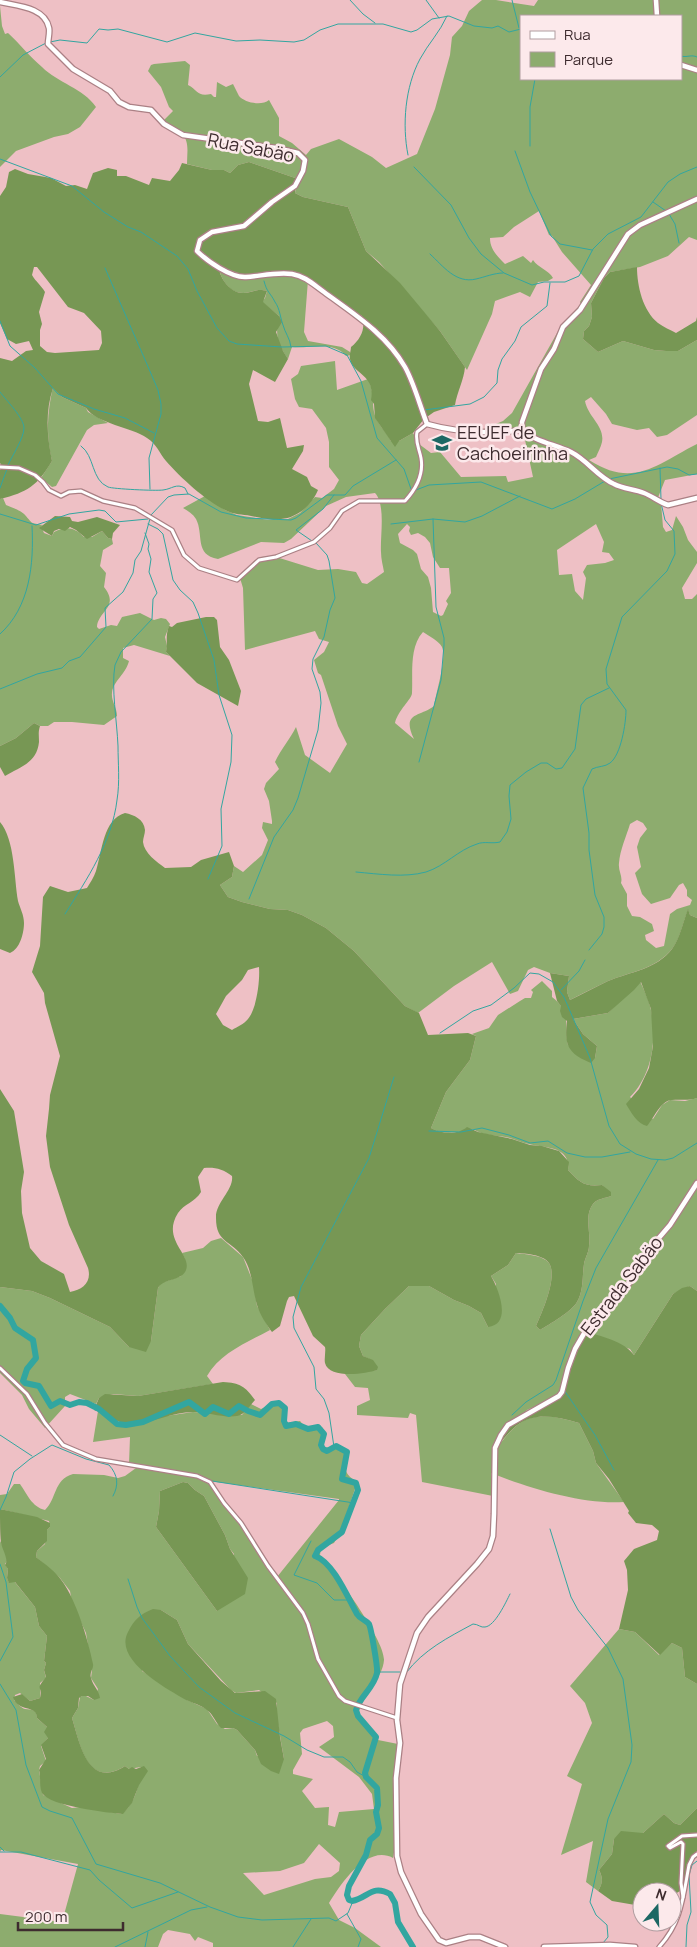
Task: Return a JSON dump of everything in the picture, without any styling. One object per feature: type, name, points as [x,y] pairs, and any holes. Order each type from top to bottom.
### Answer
[{"type":"street","points":[[656,0],[657,15]]},
{"type":"street","name":"Rua Sabäo","points":[[0,2],[32,9],[44,18],[50,29],[48,44],[73,69],[110,91],[120,102],[129,107],[151,110],[164,124],[182,135],[276,148],[298,153],[305,160],[304,171],[295,186],[272,202],[244,226],[212,232],[200,240],[196,251],[205,260],[244,277],[293,274],[310,280],[384,339],[405,367],[427,424]]},
{"type":"street","points":[[682,65],[697,70]]},
{"type":"street","points":[[522,430],[522,422],[541,369],[554,349],[563,327],[580,310],[591,295],[628,234],[640,225],[697,199]]},
{"type":"street","points":[[0,467],[19,468],[35,476],[49,490],[61,496],[69,492],[81,491],[103,501],[135,508],[172,530],[184,555],[199,568],[237,580],[259,560],[276,557],[314,542],[330,528],[342,511],[359,501],[405,500],[419,481],[422,470],[421,458],[415,440],[417,432],[427,424],[452,431],[522,430],[538,440],[573,454],[614,485],[646,494],[668,505],[697,498]]},
{"type":"street","name":"Estrada Sabäo","points":[[505,1947],[480,1937],[470,1937],[446,1943],[439,1940],[421,1914],[401,1872],[397,1856],[396,1778],[400,1743],[398,1718],[400,1684],[417,1633],[428,1617],[478,1564],[489,1549],[493,1536],[495,1448],[501,1435],[508,1425],[559,1396],[562,1392],[575,1349],[586,1330],[596,1318],[611,1306],[634,1277],[652,1246],[670,1225],[697,1183]]},
{"type":"street","points":[[0,1368],[27,1394],[45,1423],[63,1445],[96,1459],[197,1476],[210,1482],[241,1523],[268,1566],[303,1613],[318,1659],[338,1696],[343,1700],[398,1718]]},
{"type":"street","points":[[682,1897],[683,1844],[680,1842],[670,1848],[668,1846],[682,1836],[697,1835]]},
{"type":"street","points":[[682,1897],[689,1865],[693,1856],[697,1854]]},
{"type":"street","points":[[659,1947],[670,1932]]},
{"type":"street","points":[[544,1947],[605,1945],[635,1947]]},
{"type":"green space","points":[[482,0],[496,0],[534,6],[538,0],[697,0],[697,240],[689,237],[668,256],[640,267],[610,272],[604,278],[591,303],[592,317],[589,326],[584,331],[583,339],[598,352],[623,341],[654,350],[678,351],[697,340],[697,415],[667,435],[657,437],[649,428],[637,430],[612,424],[591,397],[585,401],[589,412],[599,426],[602,436],[602,444],[596,457],[589,460],[605,468],[619,473],[645,470],[697,444],[697,474],[665,480],[657,500],[661,503],[663,527],[666,532],[672,530],[676,516],[688,540],[697,552],[697,563],[682,588],[685,599],[692,599],[697,594],[697,918],[690,915],[688,910],[675,945],[666,956],[651,966],[608,981],[570,1000],[567,992],[569,976],[550,973],[534,967],[528,970],[518,991],[510,994],[492,962],[454,986],[418,1013],[405,1006],[354,951],[326,928],[288,910],[270,909],[228,897],[220,885],[232,877],[234,866],[243,872],[262,855],[268,840],[262,828],[263,822],[272,824],[269,801],[264,789],[266,783],[279,769],[275,762],[296,727],[305,755],[330,773],[347,744],[338,726],[314,660],[324,652],[329,642],[319,639],[315,631],[245,650],[243,588],[240,578],[254,561],[261,557],[273,556],[318,570],[338,569],[356,572],[362,583],[367,584],[384,572],[381,555],[381,513],[378,498],[375,493],[346,497],[326,506],[291,539],[284,543],[261,542],[218,559],[210,557],[203,549],[196,519],[183,508],[205,496],[225,510],[237,515],[269,520],[288,519],[300,513],[315,497],[322,498],[334,489],[339,480],[329,467],[329,442],[326,428],[312,409],[299,407],[295,399],[291,379],[298,374],[301,366],[335,361],[337,390],[368,379],[372,391],[375,416],[391,441],[399,441],[413,433],[419,444],[431,453],[440,452],[461,477],[506,476],[508,482],[533,477],[525,440],[528,438],[521,433],[484,429],[503,421],[512,413],[561,326],[581,304],[580,302],[591,285],[562,252],[552,236],[549,235],[539,211],[514,227],[503,237],[490,238],[493,249],[505,264],[523,256],[531,263],[533,260],[553,278],[548,281],[538,282],[530,297],[520,292],[495,301],[492,314],[467,370],[440,331],[379,262],[366,251],[348,207],[303,197],[295,193],[298,179],[249,162],[238,165],[230,173],[224,170],[212,170],[187,164],[186,140],[181,132],[164,120],[173,111],[169,107],[161,87],[148,71],[151,65],[154,64],[185,61],[190,65],[188,85],[200,94],[211,94],[216,97],[217,82],[226,87],[233,84],[239,96],[249,102],[262,103],[269,100],[279,118],[279,136],[292,143],[306,155],[311,149],[339,139],[372,157],[386,168],[417,154],[435,109],[450,55],[452,37],[462,26],[469,11]],"holes":[[[407,524],[410,527],[411,535],[418,533],[430,543],[433,557],[440,568],[449,568],[451,593],[446,601],[448,604],[441,616],[433,612],[428,577],[421,569],[417,554],[400,543],[398,534]],[[596,524],[604,542],[602,552],[609,553],[614,560],[587,565],[583,572],[586,578],[583,600],[575,591],[572,574],[559,575],[557,550]],[[423,632],[441,645],[443,659],[434,706],[414,716],[411,720],[410,724],[414,739],[395,723],[412,693],[414,653]],[[637,820],[643,823],[647,829],[640,838],[637,847],[641,867],[635,873],[642,894],[651,904],[670,898],[679,885],[683,883],[687,890],[687,896],[692,900],[690,905],[677,909],[670,914],[664,946],[656,948],[646,940],[645,935],[654,931],[652,924],[640,917],[632,916],[627,906],[627,894],[621,883],[619,866],[630,824]]]},
{"type":"green space","points":[[0,6],[2,26],[5,34],[8,33],[48,73],[77,90],[91,100],[96,107],[80,127],[68,134],[16,151],[0,167]]},
{"type":"green space","points":[[249,162],[298,179],[295,193],[303,197],[348,207],[366,251],[400,283],[440,331],[465,367],[455,405],[434,412],[424,419],[413,433],[399,441],[395,447],[375,418],[370,385],[355,368],[350,359],[351,347],[360,337],[363,329],[362,316],[334,300],[317,283],[308,280],[303,275],[270,272],[239,275],[219,268],[224,281],[234,291],[246,293],[260,290],[267,291],[263,302],[279,316],[282,322],[276,332],[288,359],[275,382],[253,370],[249,384],[258,421],[268,422],[280,418],[287,448],[304,445],[303,451],[292,469],[307,477],[311,486],[318,490],[308,506],[293,516],[277,520],[228,512],[201,495],[166,461],[150,440],[141,434],[98,418],[86,408],[62,397],[53,388],[50,397],[48,424],[52,461],[31,487],[18,494],[0,499],[0,470],[3,467],[0,463],[0,358],[12,361],[26,351],[33,350],[29,341],[16,344],[7,339],[0,323],[0,196],[6,187],[9,172],[15,169],[28,174],[51,178],[66,186],[75,185],[87,189],[93,173],[108,168],[117,170],[117,176],[126,176],[149,185],[152,178],[170,181],[182,163],[212,170],[224,170],[230,173],[238,165]],"holes":[[[34,267],[37,267],[68,307],[84,313],[101,331],[102,343],[99,350],[55,353],[47,352],[40,346],[42,324],[39,312],[45,292],[32,275]]]},
{"type":"green space","points":[[219,267],[265,274],[287,272],[304,277],[308,280],[304,332],[308,341],[342,347],[350,352],[351,355],[346,356],[335,348],[321,346],[292,347],[288,359],[278,339],[279,316],[262,302],[267,291],[259,290],[243,293],[234,291],[224,280]]},
{"type":"green space","points":[[637,267],[638,282],[648,312],[660,324],[676,333],[696,321],[697,317],[697,340],[678,351],[654,350],[623,341],[598,352],[583,339],[584,331],[589,326],[592,317],[591,303],[604,278],[610,272]]},
{"type":"green space","points":[[53,387],[62,397],[86,408],[88,412],[108,423],[94,425],[87,430],[56,486],[52,487],[41,478],[52,461],[48,424]]},
{"type":"green space","points":[[3,498],[6,505],[24,514],[32,523],[43,525],[41,526],[44,533],[52,536],[54,532],[70,528],[84,537],[92,537],[102,531],[108,538],[112,539],[113,544],[103,550],[100,566],[106,573],[104,587],[110,599],[107,608],[98,622],[97,627],[99,629],[111,625],[117,626],[122,617],[140,613],[154,620],[166,619],[170,624],[165,637],[166,652],[170,656],[134,645],[123,648],[123,658],[129,661],[112,693],[117,716],[104,725],[54,722],[48,726],[40,726],[34,723],[16,738],[0,746],[0,499]]},
{"type":"green space","points":[[55,516],[70,517],[72,521],[78,522],[97,517],[120,525],[113,533],[112,539],[108,538],[102,531],[87,539],[70,527],[65,531],[59,529],[54,531],[52,536],[39,528]]},
{"type":"green space","points":[[214,617],[217,620],[220,647],[229,660],[241,691],[238,706],[197,683],[166,652],[169,626],[172,627],[177,623]]},
{"type":"green space","points":[[34,723],[40,726],[38,749],[35,755],[27,764],[5,776],[0,767],[0,746],[16,738]]},
{"type":"green space","points":[[125,813],[141,820],[145,830],[143,842],[146,850],[151,857],[165,868],[191,867],[201,860],[229,852],[234,866],[232,877],[220,885],[228,897],[270,909],[288,910],[326,928],[354,951],[405,1006],[419,1013],[428,1035],[468,1033],[476,1036],[470,1060],[446,1092],[431,1128],[449,1133],[463,1130],[467,1127],[478,1132],[559,1151],[569,1162],[568,1170],[580,1181],[587,1185],[602,1185],[611,1192],[611,1196],[596,1201],[590,1209],[588,1219],[589,1248],[584,1264],[582,1288],[577,1302],[570,1310],[540,1330],[536,1326],[548,1294],[552,1277],[551,1269],[549,1263],[543,1258],[516,1253],[508,1265],[491,1276],[502,1305],[502,1313],[496,1324],[488,1327],[481,1313],[429,1286],[409,1286],[361,1335],[359,1346],[363,1356],[373,1360],[378,1367],[377,1370],[356,1374],[333,1371],[325,1363],[325,1347],[313,1336],[294,1296],[289,1297],[280,1326],[272,1332],[263,1319],[257,1305],[251,1274],[246,1262],[238,1251],[221,1237],[217,1226],[216,1212],[230,1186],[232,1176],[222,1170],[212,1168],[204,1168],[198,1177],[201,1192],[180,1210],[174,1223],[175,1239],[185,1258],[186,1270],[181,1276],[164,1283],[158,1288],[151,1341],[146,1352],[129,1347],[110,1327],[50,1298],[32,1291],[0,1287],[0,1089],[14,1111],[24,1172],[21,1191],[22,1213],[30,1248],[41,1261],[64,1274],[70,1292],[82,1287],[89,1277],[88,1268],[69,1225],[50,1167],[46,1136],[50,1095],[60,1056],[44,993],[32,972],[40,946],[43,897],[50,886],[68,892],[87,888],[96,871],[104,837],[112,822],[118,816]],"holes":[[[259,967],[254,1008],[248,1019],[232,1030],[223,1025],[216,1014],[226,996],[242,980],[248,970]]]},
{"type":"green space","points":[[0,822],[9,839],[18,901],[24,920],[21,940],[10,953],[0,949]]},
{"type":"green space","points":[[688,909],[690,915],[697,918],[697,1098],[664,1103],[647,1126],[637,1120],[626,1104],[639,1089],[649,1068],[653,1046],[651,1009],[641,982],[608,1013],[573,1019],[583,1034],[597,1046],[595,1058],[591,1063],[577,1056],[569,1048],[566,1036],[567,1021],[562,1017],[561,1006],[557,1001],[550,973],[569,976],[567,992],[570,1000],[608,981],[651,966],[666,956],[675,945]]},
{"type":"green space","points":[[542,981],[552,991],[552,997],[563,1008],[568,1045],[595,1058],[597,1046],[583,1034],[573,1019],[608,1013],[640,981],[651,1010],[653,1045],[648,1068],[630,1097],[653,1119],[662,1105],[670,1100],[685,1101],[697,1098],[697,1291],[690,1286],[673,1294],[634,1355],[630,1349],[624,1347],[574,1357],[565,1385],[566,1388],[551,1399],[527,1410],[496,1447],[515,1427],[530,1418],[546,1416],[579,1423],[593,1451],[596,1463],[624,1502],[592,1501],[574,1498],[522,1484],[491,1473],[493,1496],[422,1482],[416,1415],[410,1413],[408,1418],[357,1415],[357,1406],[370,1400],[368,1388],[355,1387],[345,1374],[377,1370],[371,1360],[363,1356],[359,1346],[361,1335],[409,1286],[429,1286],[469,1306],[481,1313],[488,1327],[496,1284],[491,1276],[508,1265],[516,1253],[542,1258],[549,1263],[551,1269],[552,1277],[548,1294],[536,1326],[540,1330],[565,1314],[577,1302],[581,1293],[584,1264],[589,1248],[588,1219],[590,1209],[596,1201],[611,1196],[602,1185],[587,1185],[580,1181],[568,1170],[568,1162],[565,1156],[556,1150],[486,1134],[473,1129],[446,1133],[431,1128],[446,1092],[470,1060],[476,1036],[472,1034],[489,1028],[498,1015],[525,998],[531,998],[533,992],[531,990]]},
{"type":"green space","points":[[221,1238],[243,1257],[253,1282],[257,1306],[270,1330],[235,1349],[219,1361],[207,1376],[213,1384],[138,1396],[113,1394],[99,1398],[96,1404],[70,1394],[65,1397],[65,1406],[45,1428],[29,1409],[22,1395],[0,1373],[0,1287],[32,1291],[50,1298],[110,1327],[129,1347],[151,1341],[158,1288],[161,1283],[181,1276],[185,1259],[182,1253],[203,1248],[211,1241]]},
{"type":"green space","points":[[690,1286],[697,1291],[697,1684],[685,1677],[682,1648],[672,1643],[660,1655],[635,1632],[619,1629],[628,1590],[627,1570],[624,1561],[634,1549],[657,1540],[659,1531],[652,1525],[636,1523],[628,1513],[629,1511],[609,1479],[596,1463],[593,1451],[579,1423],[555,1417],[531,1418],[516,1426],[494,1449],[504,1430],[515,1419],[566,1388],[565,1385],[584,1332],[604,1337],[625,1346],[634,1355],[673,1294],[682,1288]]},
{"type":"green space","points":[[223,1382],[242,1386],[255,1400],[242,1414],[225,1416],[185,1412],[148,1422],[128,1424],[94,1410],[99,1398],[105,1394],[138,1396]]},
{"type":"green space","points":[[276,1402],[282,1403],[287,1410],[286,1423],[300,1421],[306,1428],[322,1427],[325,1434],[323,1448],[338,1446],[347,1451],[345,1466],[347,1474],[359,1483],[334,1543],[321,1548],[320,1555],[358,1606],[382,1650],[383,1667],[364,1700],[358,1715],[378,1740],[398,1744],[397,1836],[393,1858],[383,1855],[374,1856],[364,1861],[340,1886],[329,1903],[339,1920],[355,1928],[381,1947],[213,1947],[213,1943],[198,1937],[195,1941],[190,1934],[168,1930],[163,1934],[158,1947],[0,1947],[0,1914],[62,1922],[78,1864],[1,1850],[0,1852],[0,1541],[6,1552],[7,1578],[9,1582],[14,1581],[35,1607],[39,1626],[47,1636],[44,1661],[46,1663],[44,1670],[46,1678],[40,1683],[40,1698],[30,1701],[20,1693],[15,1695],[14,1700],[24,1708],[35,1711],[37,1718],[47,1727],[48,1738],[41,1746],[46,1761],[40,1766],[39,1770],[43,1795],[72,1808],[82,1807],[121,1814],[133,1799],[138,1787],[141,1767],[129,1769],[125,1766],[112,1772],[102,1772],[94,1768],[87,1761],[78,1740],[72,1718],[78,1708],[80,1697],[84,1695],[94,1700],[98,1689],[91,1678],[92,1670],[86,1633],[72,1603],[70,1591],[60,1578],[36,1557],[37,1551],[45,1544],[47,1530],[50,1527],[49,1521],[0,1509],[0,1495],[7,1494],[14,1484],[20,1484],[33,1503],[45,1510],[62,1481],[73,1474],[104,1475],[118,1478],[125,1476],[136,1468],[137,1466],[129,1464],[130,1437],[93,1442],[98,1411],[116,1422],[132,1424],[193,1412],[242,1415],[251,1404],[261,1409]],"holes":[[[209,1481],[339,1499],[277,1577],[244,1526]],[[183,1482],[188,1483],[204,1496],[225,1535],[234,1554],[217,1611],[156,1527],[160,1491]],[[161,1610],[177,1620],[188,1644],[231,1690],[236,1693],[259,1690],[277,1703],[276,1713],[284,1759],[257,1756],[255,1750],[237,1730],[233,1728],[225,1729],[217,1724],[207,1709],[187,1700],[142,1671]],[[327,1721],[333,1726],[334,1737],[319,1747],[359,1777],[372,1794],[374,1809],[339,1812],[335,1827],[328,1825],[329,1807],[315,1808],[302,1791],[313,1779],[293,1774],[293,1770],[302,1754],[300,1733],[303,1729]],[[319,1844],[340,1863],[339,1871],[331,1877],[315,1879],[264,1895],[243,1873],[280,1871],[304,1863]]]},
{"type":"green space","points":[[183,1482],[188,1483],[204,1496],[225,1535],[230,1549],[248,1578],[245,1594],[217,1611],[156,1527],[160,1491]]},
{"type":"green space","points":[[0,1509],[37,1517],[50,1523],[50,1527],[47,1530],[47,1541],[37,1551],[36,1557],[60,1578],[72,1598],[81,1620],[93,1664],[91,1678],[100,1698],[94,1700],[88,1696],[82,1696],[79,1698],[78,1708],[72,1718],[78,1740],[88,1761],[94,1768],[102,1772],[112,1772],[125,1766],[129,1769],[132,1767],[136,1769],[144,1766],[148,1771],[139,1785],[132,1803],[123,1814],[67,1805],[47,1798],[42,1793],[39,1770],[46,1759],[41,1745],[48,1738],[44,1732],[47,1727],[37,1718],[34,1711],[19,1705],[13,1697],[22,1694],[30,1701],[40,1698],[40,1687],[46,1677],[44,1670],[46,1663],[44,1661],[47,1636],[39,1626],[35,1607],[15,1582],[9,1583],[7,1578],[8,1569],[5,1565],[6,1558],[1,1543]]},
{"type":"green space","points":[[153,1609],[161,1610],[177,1620],[188,1644],[221,1681],[235,1693],[265,1691],[276,1699],[284,1759],[279,1774],[261,1764],[255,1750],[237,1730],[221,1728],[207,1710],[167,1689],[135,1663],[128,1653],[125,1643],[128,1632],[138,1618]]},
{"type":"green space","points":[[619,1629],[635,1632],[659,1655],[672,1643],[682,1648],[685,1677],[697,1684],[697,1808],[680,1825],[674,1823],[664,1814],[643,1833],[614,1839],[612,1854],[599,1870],[602,1880],[598,1891],[586,1882],[593,1841],[561,1855],[582,1784],[567,1776],[592,1723],[585,1703],[570,1686]]},
{"type":"green space","points":[[697,1808],[697,1851],[690,1859],[686,1884],[683,1889],[682,1882],[632,1882],[632,1904],[612,1901],[598,1891],[602,1880],[599,1870],[612,1854],[614,1839],[621,1831],[643,1833],[664,1814],[674,1823],[680,1825]]},
{"type":"waterway","points":[[350,0],[363,14],[375,23]]},
{"type":"waterway","points":[[426,0],[439,18]]},
{"type":"waterway","points":[[512,0],[519,28]]},
{"type":"waterway","points":[[408,155],[405,119],[411,82],[420,59],[447,16]]},
{"type":"waterway","points":[[50,42],[60,40],[87,43],[99,29],[118,29],[167,42],[195,33],[236,41],[294,42],[304,40],[320,30],[338,24],[383,24],[411,32],[432,19],[449,16],[474,26],[492,28],[498,26],[509,32],[520,29]]},
{"type":"waterway","points":[[0,77],[23,55],[46,43]]},
{"type":"waterway","points":[[682,56],[697,57]]},
{"type":"waterway","points":[[530,146],[530,107],[535,80]]},
{"type":"waterway","points":[[515,151],[530,192],[551,236],[560,244],[592,250]]},
{"type":"waterway","points":[[0,159],[72,186],[104,212],[128,227],[141,232],[177,256],[188,269],[197,291],[217,328],[229,341],[237,344],[282,347],[326,346],[347,355],[361,381],[377,438],[404,469],[411,489],[416,490],[429,485],[481,482],[552,509],[575,499],[605,481]]},
{"type":"waterway","points":[[414,167],[451,205],[469,238],[481,254],[504,273],[532,285],[544,282],[565,282],[579,276],[593,249],[608,234],[641,217],[668,182],[680,174],[697,167]]},
{"type":"waterway","points":[[653,202],[666,211]]},
{"type":"waterway","points":[[669,214],[675,224],[679,243]]},
{"type":"waterway","points":[[430,254],[450,273],[462,279],[476,279],[503,273]]},
{"type":"waterway","points":[[105,268],[158,390],[161,404],[161,414],[149,458],[150,489]]},
{"type":"waterway","points":[[264,281],[267,290],[278,307],[291,347]]},
{"type":"waterway","points":[[424,410],[470,404],[484,397],[497,383],[498,370],[502,359],[515,341],[521,327],[547,306],[550,283]]},
{"type":"waterway","points":[[0,321],[10,346],[35,368],[58,394],[94,409],[125,418],[154,433]]},
{"type":"waterway","points":[[0,392],[18,414],[24,428],[20,442],[8,465]]},
{"type":"waterway","points":[[81,446],[89,456],[99,479],[108,487],[159,490],[179,486],[185,488],[188,494]]},
{"type":"waterway","points":[[0,689],[37,674],[62,668],[69,661],[80,657],[106,627],[105,608],[123,592],[133,573],[135,560],[141,551],[151,515],[168,497],[189,494],[221,512],[246,518],[291,520],[327,495],[345,495],[353,486],[396,460]]},
{"type":"waterway","points":[[609,479],[667,467],[678,469],[689,475],[697,474]]},
{"type":"waterway","points":[[660,468],[661,499]]},
{"type":"waterway","points":[[0,488],[7,469]]},
{"type":"waterway","points":[[312,541],[296,530],[323,509],[334,495]]},
{"type":"waterway","points":[[391,524],[433,519],[465,522],[482,516],[520,496]]},
{"type":"waterway","points":[[589,950],[602,934],[604,917],[595,895],[583,788],[592,769],[608,764],[614,759],[622,738],[626,710],[607,684],[606,669],[622,617],[667,571],[675,554],[674,531],[665,520],[661,503]]},
{"type":"waterway","points":[[0,514],[36,525],[69,514],[99,510],[105,511],[116,522],[148,519]]},
{"type":"waterway","points":[[419,762],[441,680],[444,645],[436,607],[433,519]]},
{"type":"waterway","points":[[148,524],[163,534],[173,580],[180,590],[193,602],[198,613],[214,660],[219,695],[232,735],[231,762],[221,809],[222,846],[208,879]]},
{"type":"waterway","points":[[0,634],[10,623],[24,598],[31,570],[32,526]]},
{"type":"waterway","points":[[65,914],[97,860],[110,831],[114,816],[119,779],[114,694],[115,665],[121,652],[152,619],[153,599],[157,593],[149,572],[151,559],[145,533]]},
{"type":"waterway","points":[[249,899],[274,837],[293,810],[298,798],[318,730],[321,703],[320,692],[312,669],[313,659],[324,637],[330,610],[335,598],[327,555],[316,543]]},
{"type":"waterway","points":[[356,872],[391,875],[418,874],[433,869],[477,844],[500,842],[507,832],[511,819],[510,785],[541,763],[547,763],[556,769],[562,768],[575,749],[581,705],[586,699],[609,688]]},
{"type":"waterway","points":[[561,990],[579,971],[585,960]]},
{"type":"waterway","points":[[440,1033],[473,1011],[491,1005],[530,973],[539,974],[553,982],[564,997],[590,1058],[609,1126],[620,1144],[636,1154],[651,1159],[665,1160],[673,1158],[697,1143]]},
{"type":"waterway","points":[[334,1447],[329,1413],[324,1399],[316,1389],[314,1367],[294,1328],[293,1317],[301,1287],[369,1158],[394,1077]]},
{"type":"waterway","points":[[429,1131],[461,1132],[482,1128],[530,1143],[548,1141],[567,1153],[585,1157],[602,1157],[630,1152]]},
{"type":"waterway","points":[[512,1415],[526,1402],[553,1385],[556,1380],[596,1268],[658,1160]]},
{"type":"waterway","points":[[0,1306],[10,1318],[15,1328],[33,1340],[36,1358],[27,1369],[23,1381],[39,1386],[51,1406],[60,1401],[70,1405],[79,1402],[87,1403],[99,1409],[117,1424],[126,1425],[143,1422],[189,1402],[205,1414],[213,1407],[229,1414],[239,1406],[260,1415],[272,1404],[279,1403],[285,1408],[284,1421],[286,1426],[296,1424],[308,1429],[318,1427],[324,1434],[321,1445],[323,1449],[327,1451],[336,1446],[347,1452],[342,1479],[356,1483],[358,1490],[342,1532],[318,1550],[315,1556],[328,1565],[345,1590],[357,1614],[369,1624],[377,1670],[373,1683],[356,1710],[358,1716],[376,1737],[365,1773],[366,1777],[377,1788],[378,1805],[376,1812],[379,1828],[377,1834],[370,1840],[366,1855],[349,1886],[347,1895],[349,1900],[352,1901],[379,1890],[390,1894],[395,1903],[398,1922],[413,1947]]},
{"type":"waterway","points":[[564,1390],[595,1435],[614,1470]]},
{"type":"waterway","points":[[0,1435],[32,1456]]},
{"type":"waterway","points":[[0,1510],[14,1472],[52,1445],[86,1459],[109,1465],[117,1480],[113,1496]]},
{"type":"waterway","points":[[212,1481],[354,1503]]},
{"type":"waterway","points":[[550,1529],[571,1597],[578,1610],[608,1648],[623,1679],[632,1745],[631,1762],[608,1819],[590,1902],[596,1915],[607,1925],[608,1937],[603,1943]]},
{"type":"waterway","points":[[311,1541],[294,1575],[317,1583],[334,1600],[350,1600]]},
{"type":"waterway","points":[[0,1564],[6,1582],[13,1637],[0,1661]]},
{"type":"waterway","points":[[128,1579],[142,1618],[170,1656],[199,1687],[235,1713],[284,1736],[307,1750],[324,1757],[343,1757],[350,1762],[357,1772],[366,1777]]},
{"type":"waterway","points":[[406,1673],[420,1657],[455,1634],[473,1624],[484,1627],[493,1623],[510,1594]]},
{"type":"waterway","points":[[377,1672],[400,1672]]},
{"type":"waterway","points":[[0,1684],[16,1710],[26,1765],[42,1807],[72,1818],[96,1864],[160,1883],[210,1907],[238,1917],[262,1920],[329,1918],[336,1921],[348,1913],[353,1901]]},
{"type":"waterway","points":[[0,1847],[4,1851]]},
{"type":"waterway","points":[[0,1852],[21,1852],[90,1870],[132,1908],[178,1892]]},
{"type":"waterway","points":[[686,1947],[687,1925],[691,1912],[689,1875],[692,1865],[697,1861]]},
{"type":"waterway","points":[[115,1947],[191,1910],[207,1907]]},
{"type":"waterway","points":[[347,1914],[361,1939],[358,1947]]},
{"type":"waterway","points":[[293,1947],[311,1919]]},
{"type":"waterway","points":[[145,1947],[148,1932]]},
{"type":"place","name":"EEUEF de Cachoeirinha","points":[[442,443]]}]
